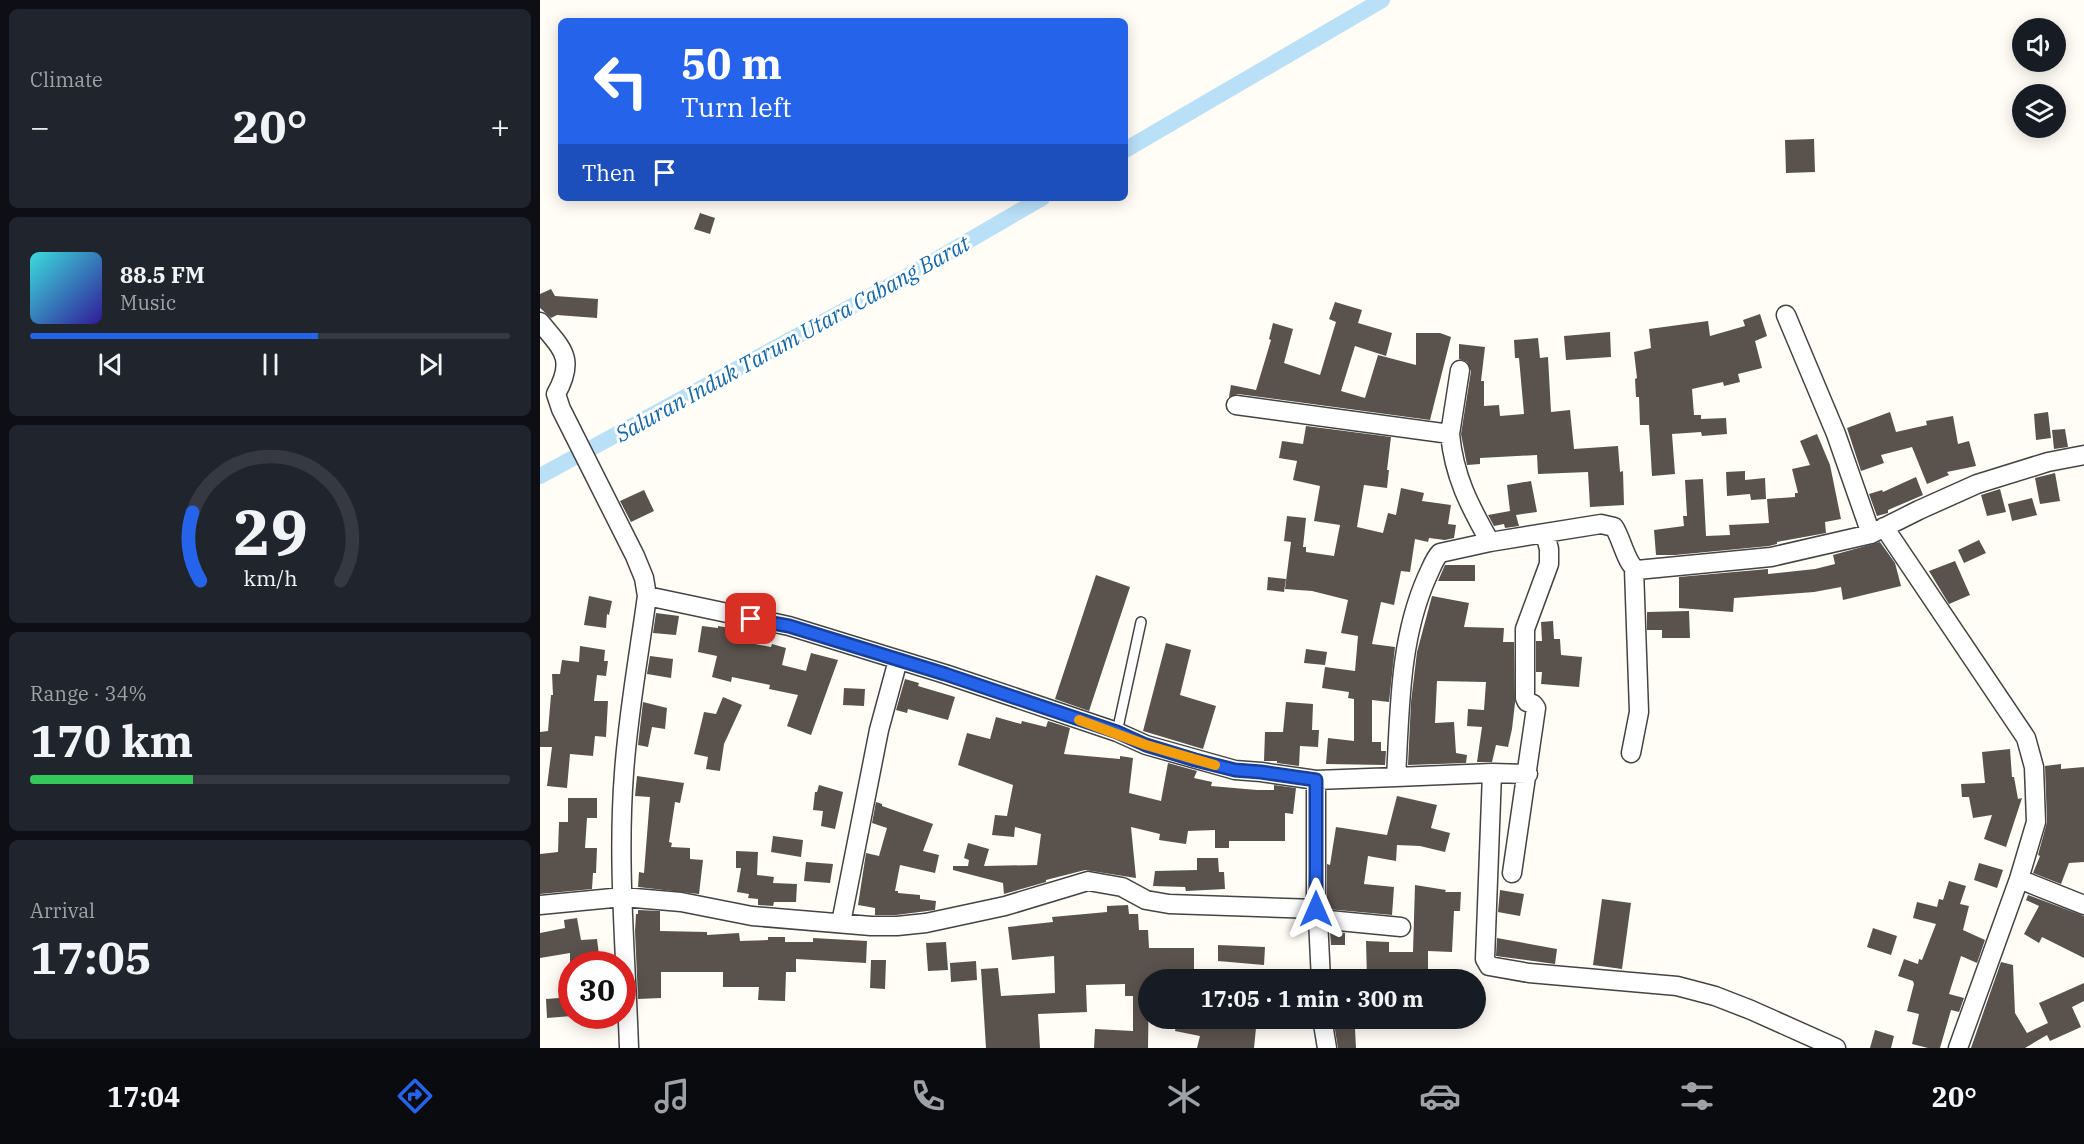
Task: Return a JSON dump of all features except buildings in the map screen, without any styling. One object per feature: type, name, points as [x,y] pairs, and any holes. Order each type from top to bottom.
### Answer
[{"type":"street","points":[[1786,315],[1877,531],[2026,738],[2034,767],[2036,822],[2019,879],[1958,1048]]},
{"type":"street","points":[[540,322],[561,348],[565,357],[567,366],[556,394],[561,409],[634,556],[644,578],[647,596],[628,726],[621,838],[629,1048]]},
{"type":"street","points":[[1460,370],[1450,434],[1452,458],[1470,507],[1490,542]]},
{"type":"street","points":[[1236,405],[1450,434]]},
{"type":"street","points":[[1634,569],[1771,557],[1877,531],[1977,484],[2048,462],[2084,455]]},
{"type":"street","points":[[1396,777],[1402,671],[1420,594],[1435,559],[1440,553],[1490,542],[1595,524],[1614,527],[1620,536],[1629,563],[1634,569],[1639,711],[1631,753]]},
{"type":"street","points":[[1512,873],[1536,708],[1525,699],[1525,629],[1549,564],[1549,549],[1545,534]]},
{"type":"street","points":[[647,596],[789,626],[945,674],[1117,732],[1146,745],[1235,770],[1316,780],[1492,773],[1528,774]]},
{"type":"street","points":[[841,923],[879,730],[898,660]]},
{"type":"street","points":[[1492,773],[1485,959],[1489,966],[1528,974],[1677,986],[1715,996],[1751,1010],[1836,1048]]},
{"type":"street","points":[[1316,780],[1317,914],[1320,969]]},
{"type":"street","points":[[2019,879],[2084,905]]},
{"type":"street","points":[[540,905],[623,897],[681,902],[752,916],[871,926],[926,923],[1005,906],[1088,881],[1122,887],[1146,900],[1169,904],[1317,914],[1401,927]]},
{"type":"street","points":[[1324,1029],[1327,1048]]},
{"type":"lane","points":[[1117,732],[1141,622]]},
{"type":"waterway","name":"Saluran Induk Tarum Utara Cabang Barat","points":[[1128,148],[1382,0]]},
{"type":"waterway","name":"Saluran Induk Tarum Utara Cabang Barat","points":[[540,476],[913,273],[1037,201]]},
{"type":"slow traffic","points":[[1079,720],[1117,732],[1146,745],[1215,765]]},
{"type":"route","points":[[751,619],[789,626],[945,674],[1195,760],[1235,770],[1316,780],[1316,909]]}]
